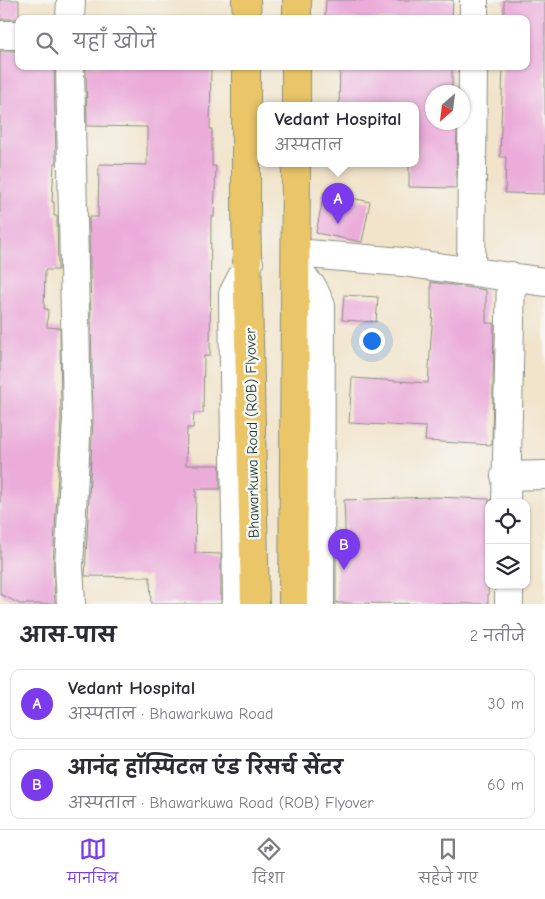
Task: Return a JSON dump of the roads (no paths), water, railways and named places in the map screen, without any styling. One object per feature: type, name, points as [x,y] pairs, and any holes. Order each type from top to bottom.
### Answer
[{"type":"main road","points":[[246,0],[246,15]]},
{"type":"main road","points":[[297,0],[297,15]]},
{"type":"main road","name":"Bhawarkuwa Road (ROB) Flyover","points":[[246,70],[246,208],[250,299],[255,604]]},
{"type":"main road","points":[[296,70],[296,102]]},
{"type":"main road","points":[[293,604],[296,167]]},
{"type":"street","points":[[70,15],[71,0]]},
{"type":"street","points":[[474,0],[474,15]]},
{"type":"street","points":[[0,35],[15,36]]},
{"type":"street","points":[[70,70],[77,418],[69,566],[71,604]]},
{"type":"street","points":[[471,270],[474,70]]},
{"type":"street","points":[[236,604],[233,294],[248,262]]},
{"type":"street","points":[[296,262],[471,270],[545,282]]},
{"type":"street","points":[[296,262],[313,288],[321,306],[320,604]]},
{"type":"street","points":[[511,276],[506,490],[545,475]]},
{"type":"street","points":[[509,589],[509,604]]},
{"type":"place","name":"Vedant Hospital","points":[[338,224]]},
{"type":"place","name":"आनंद हॉस्पिटल एंड रिसर्च सेंटर","points":[[344,570]]}]
